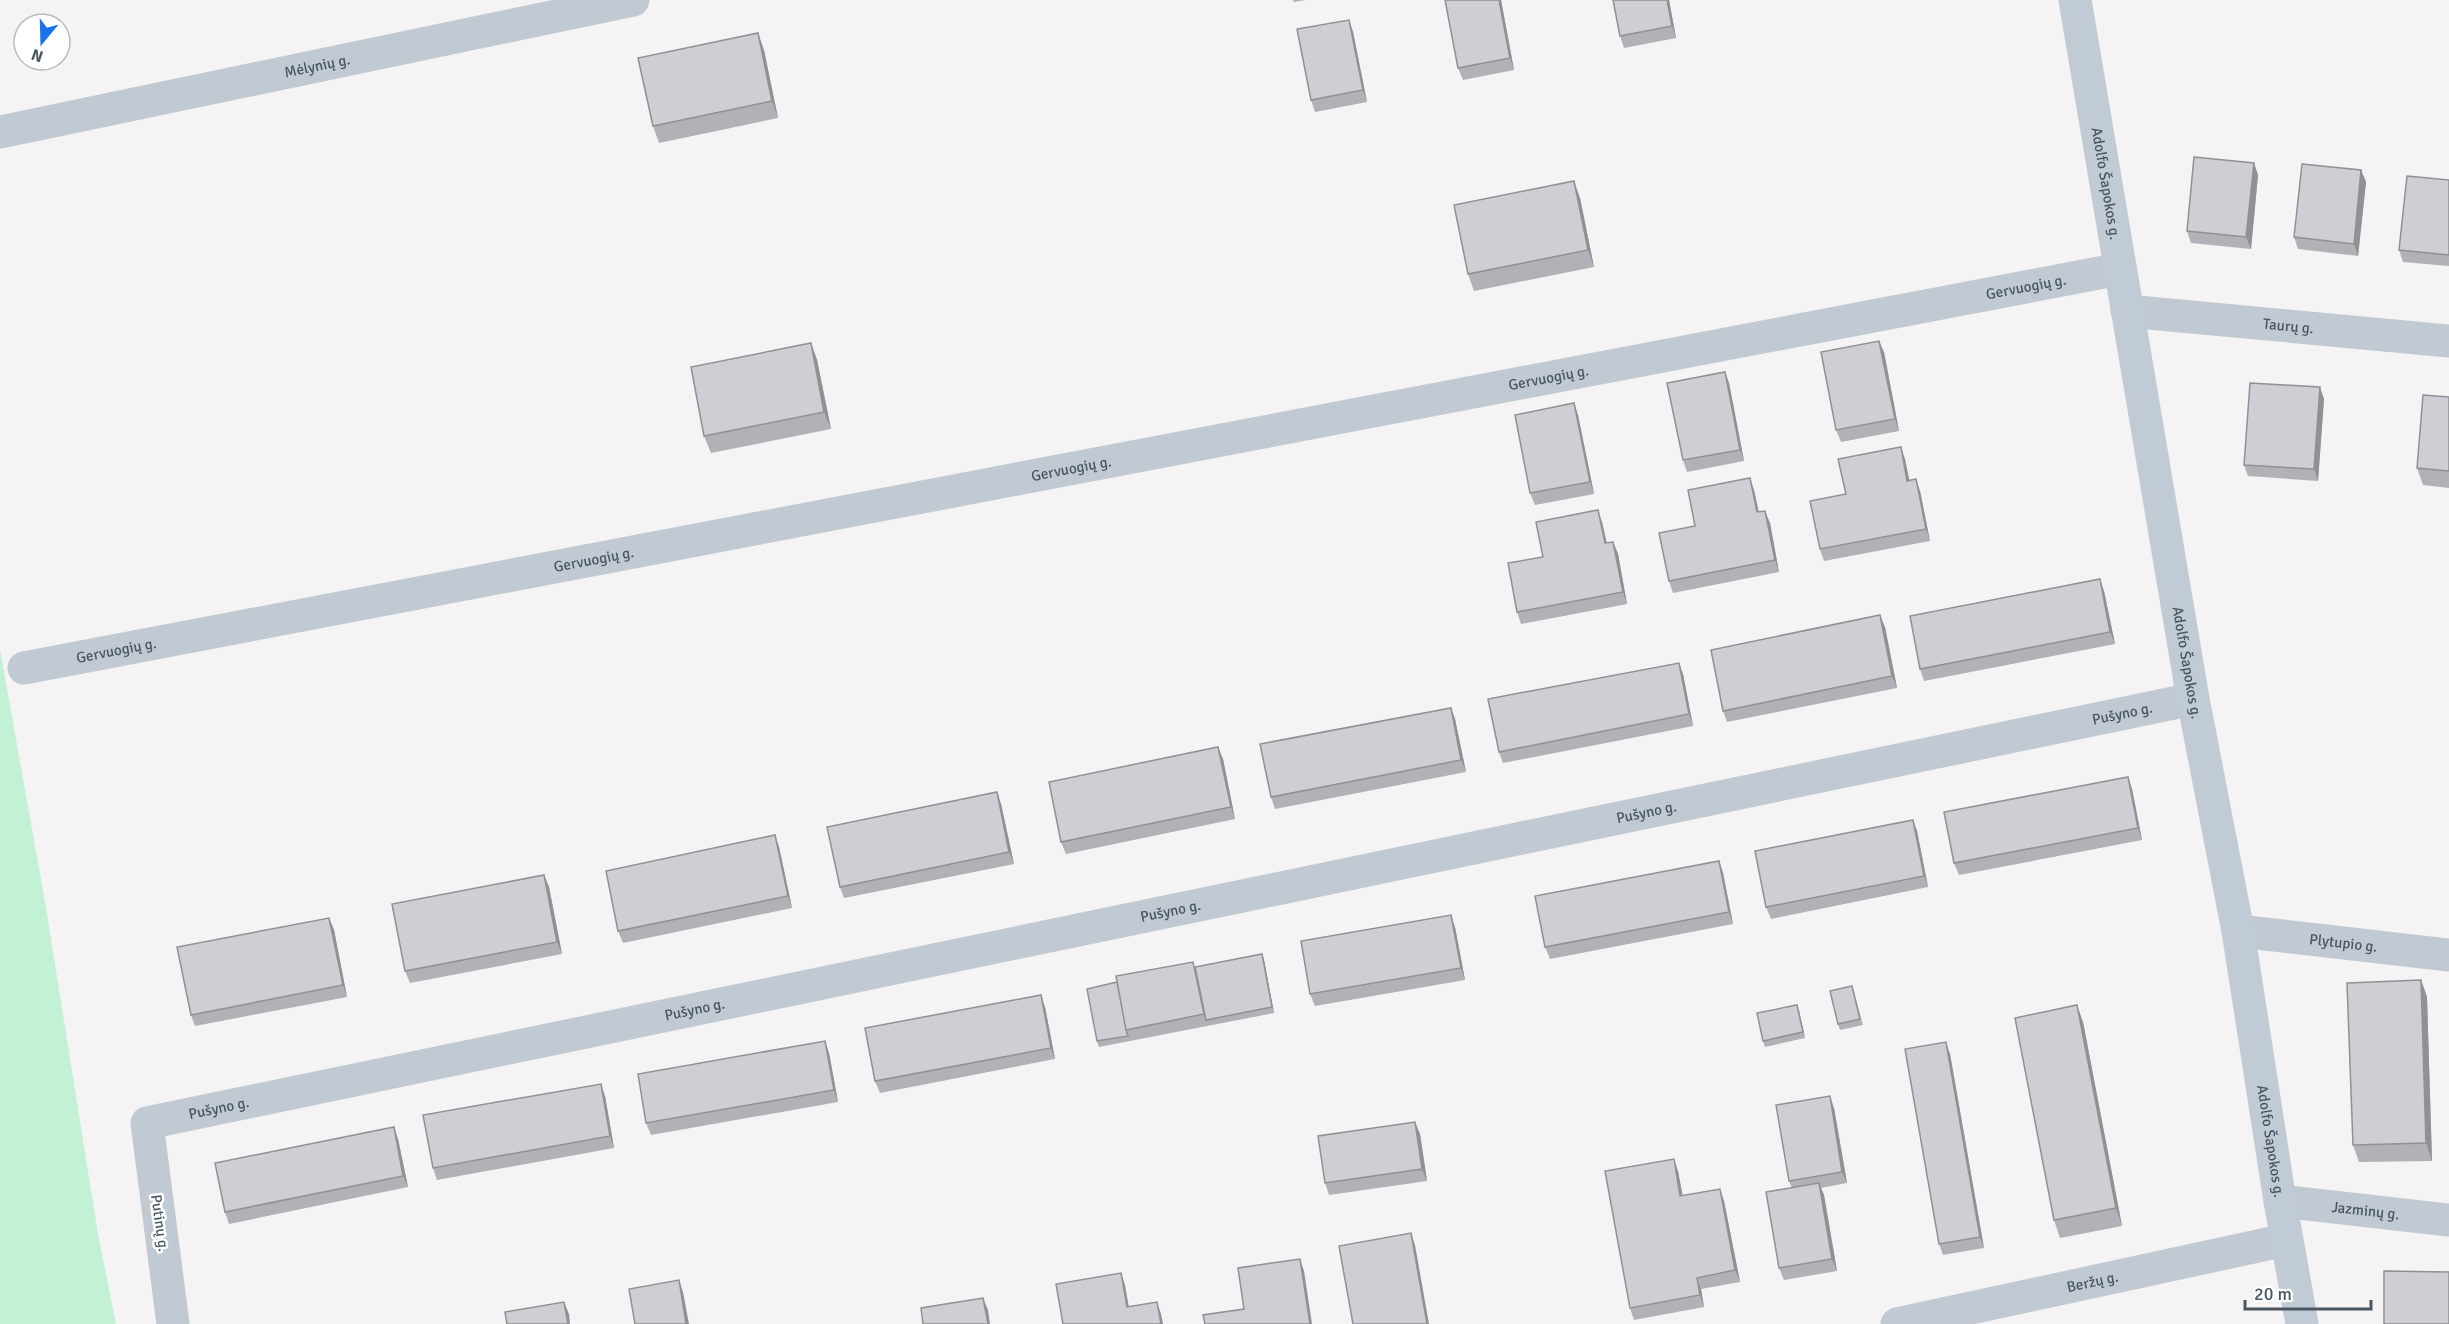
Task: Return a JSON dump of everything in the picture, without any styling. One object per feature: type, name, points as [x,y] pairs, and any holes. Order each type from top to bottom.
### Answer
[{"type":"street","name":"Mėlynių g.","points":[[0,132],[633,0]]},
{"type":"street","name":"Adolfo Šapokos g.","points":[[2075,0],[2193,699],[2238,931],[2286,1240],[2302,1324]]},
{"type":"street","name":"Gervuogių g.","points":[[24,668],[2120,269]]},
{"type":"street","name":"Taurų g.","points":[[2127,311],[2449,341]]},
{"type":"street","name":"Pušyno g.","points":[[147,1123],[2193,699]]},
{"type":"street","name":"Plytupio g.","points":[[2238,931],[2449,955]]},
{"type":"street","name":"Putinų g.","points":[[147,1123],[173,1324]]},
{"type":"street","name":"Jazminų g.","points":[[2280,1201],[2449,1220]]},
{"type":"street","name":"Beržų g.","points":[[1897,1324],[2286,1240]]},
{"type":"green space","points":[[0,649],[46,908],[98,1234],[116,1324],[0,1324]]},
{"type":"building","points":[[1445,0],[1499,0],[1510,58],[1458,68]]},
{"type":"building","points":[[1613,0],[1667,0],[1672,26],[1620,36]]},
{"type":"building","points":[[1349,20],[1363,90],[1311,100],[1297,29]]},
{"type":"building","points":[[758,33],[772,101],[653,126],[638,58]]},
{"type":"building","points":[[2194,157],[2254,163],[2246,237],[2187,231]]},
{"type":"building","points":[[2302,164],[2361,170],[2354,244],[2294,237]]},
{"type":"building","points":[[2407,176],[2449,180],[2449,255],[2399,250]]},
{"type":"building","points":[[1574,181],[1588,250],[1468,274],[1454,205]]},
{"type":"building","points":[[1879,341],[1895,419],[1836,430],[1821,352]]},
{"type":"building","points":[[811,343],[824,412],[704,436],[691,367]]},
{"type":"building","points":[[1725,372],[1740,450],[1683,460],[1667,383]]},
{"type":"building","points":[[2250,383],[2320,387],[2314,469],[2244,465]]},
{"type":"building","points":[[2423,395],[2449,397],[2449,471],[2417,468]]},
{"type":"building","points":[[1574,403],[1590,482],[1530,493],[1515,415]]},
{"type":"building","points":[[1901,447],[1907,481],[1916,479],[1926,529],[1820,549],[1810,501],[1846,494],[1838,459]]},
{"type":"building","points":[[1750,478],[1757,512],[1765,511],[1775,560],[1669,581],[1659,533],[1695,526],[1688,490]]},
{"type":"building","points":[[1598,510],[1605,543],[1613,542],[1623,592],[1517,612],[1508,563],[1543,557],[1536,522]]},
{"type":"building","points":[[2100,579],[2110,632],[1920,669],[1910,616]]},
{"type":"building","points":[[1880,615],[1892,676],[1723,711],[1711,650]]},
{"type":"building","points":[[1679,663],[1689,714],[1499,752],[1488,699]]},
{"type":"building","points":[[1451,708],[1461,760],[1271,797],[1260,744]]},
{"type":"building","points":[[1218,747],[1231,807],[1061,842],[1049,782]]},
{"type":"building","points":[[2128,777],[2138,828],[1954,863],[1944,812]]},
{"type":"building","points":[[997,792],[1009,852],[840,887],[827,827]]},
{"type":"building","points":[[1913,820],[1924,876],[1766,907],[1755,851]]},
{"type":"building","points":[[775,835],[788,896],[618,931],[606,871]]},
{"type":"building","points":[[1719,861],[1729,912],[1545,947],[1535,896]]},
{"type":"building","points":[[544,875],[557,942],[405,971],[392,904]]},
{"type":"building","points":[[1451,915],[1461,968],[1310,994],[1301,941]]},
{"type":"building","points":[[329,918],[343,985],[191,1015],[177,947]]},
{"type":"building","points":[[1262,954],[1272,1007],[1206,1020],[1195,967]]},
{"type":"building","points":[[1193,962],[1204,1014],[1126,1030],[1116,976]]},
{"type":"building","points":[[2421,980],[2426,1143],[2353,1145],[2347,983]]},
{"type":"building","points":[[1117,982],[1128,1036],[1097,1041],[1087,989]]},
{"type":"building","points":[[1852,986],[1860,1019],[1838,1024],[1830,991]]},
{"type":"building","points":[[1041,995],[1051,1048],[875,1081],[865,1028]]},
{"type":"building","points":[[1797,1005],[1803,1032],[1763,1041],[1757,1013]]},
{"type":"building","points":[[2077,1005],[2116,1208],[2054,1220],[2015,1018]]},
{"type":"building","points":[[825,1041],[834,1090],[646,1123],[638,1074]]},
{"type":"building","points":[[1946,1042],[1980,1237],[1939,1244],[1905,1049]]},
{"type":"building","points":[[601,1084],[610,1136],[433,1168],[423,1115]]},
{"type":"building","points":[[1830,1096],[1842,1172],[1789,1181],[1776,1105]]},
{"type":"building","points":[[1415,1122],[1422,1169],[1325,1183],[1318,1136]]},
{"type":"building","points":[[394,1127],[403,1176],[225,1212],[215,1163]]},
{"type":"building","points":[[1674,1159],[1680,1196],[1720,1189],[1735,1270],[1697,1278],[1700,1295],[1630,1308],[1605,1171]]},
{"type":"building","points":[[1819,1183],[1832,1259],[1779,1268],[1766,1192]]},
{"type":"building","points":[[1411,1233],[1427,1324],[1353,1324],[1339,1246]]},
{"type":"building","points":[[1300,1259],[1310,1324],[1205,1324],[1203,1315],[1244,1309],[1238,1268]]},
{"type":"building","points":[[2384,1271],[2449,1272],[2449,1324],[2384,1324]]},
{"type":"building","points":[[1121,1273],[1127,1307],[1157,1302],[1161,1324],[1063,1324],[1056,1284]]},
{"type":"building","points":[[679,1280],[686,1324],[635,1324],[629,1289]]},
{"type":"building","points":[[983,1298],[988,1324],[923,1324],[921,1308]]},
{"type":"building","points":[[564,1302],[568,1324],[507,1324],[505,1312]]}]
